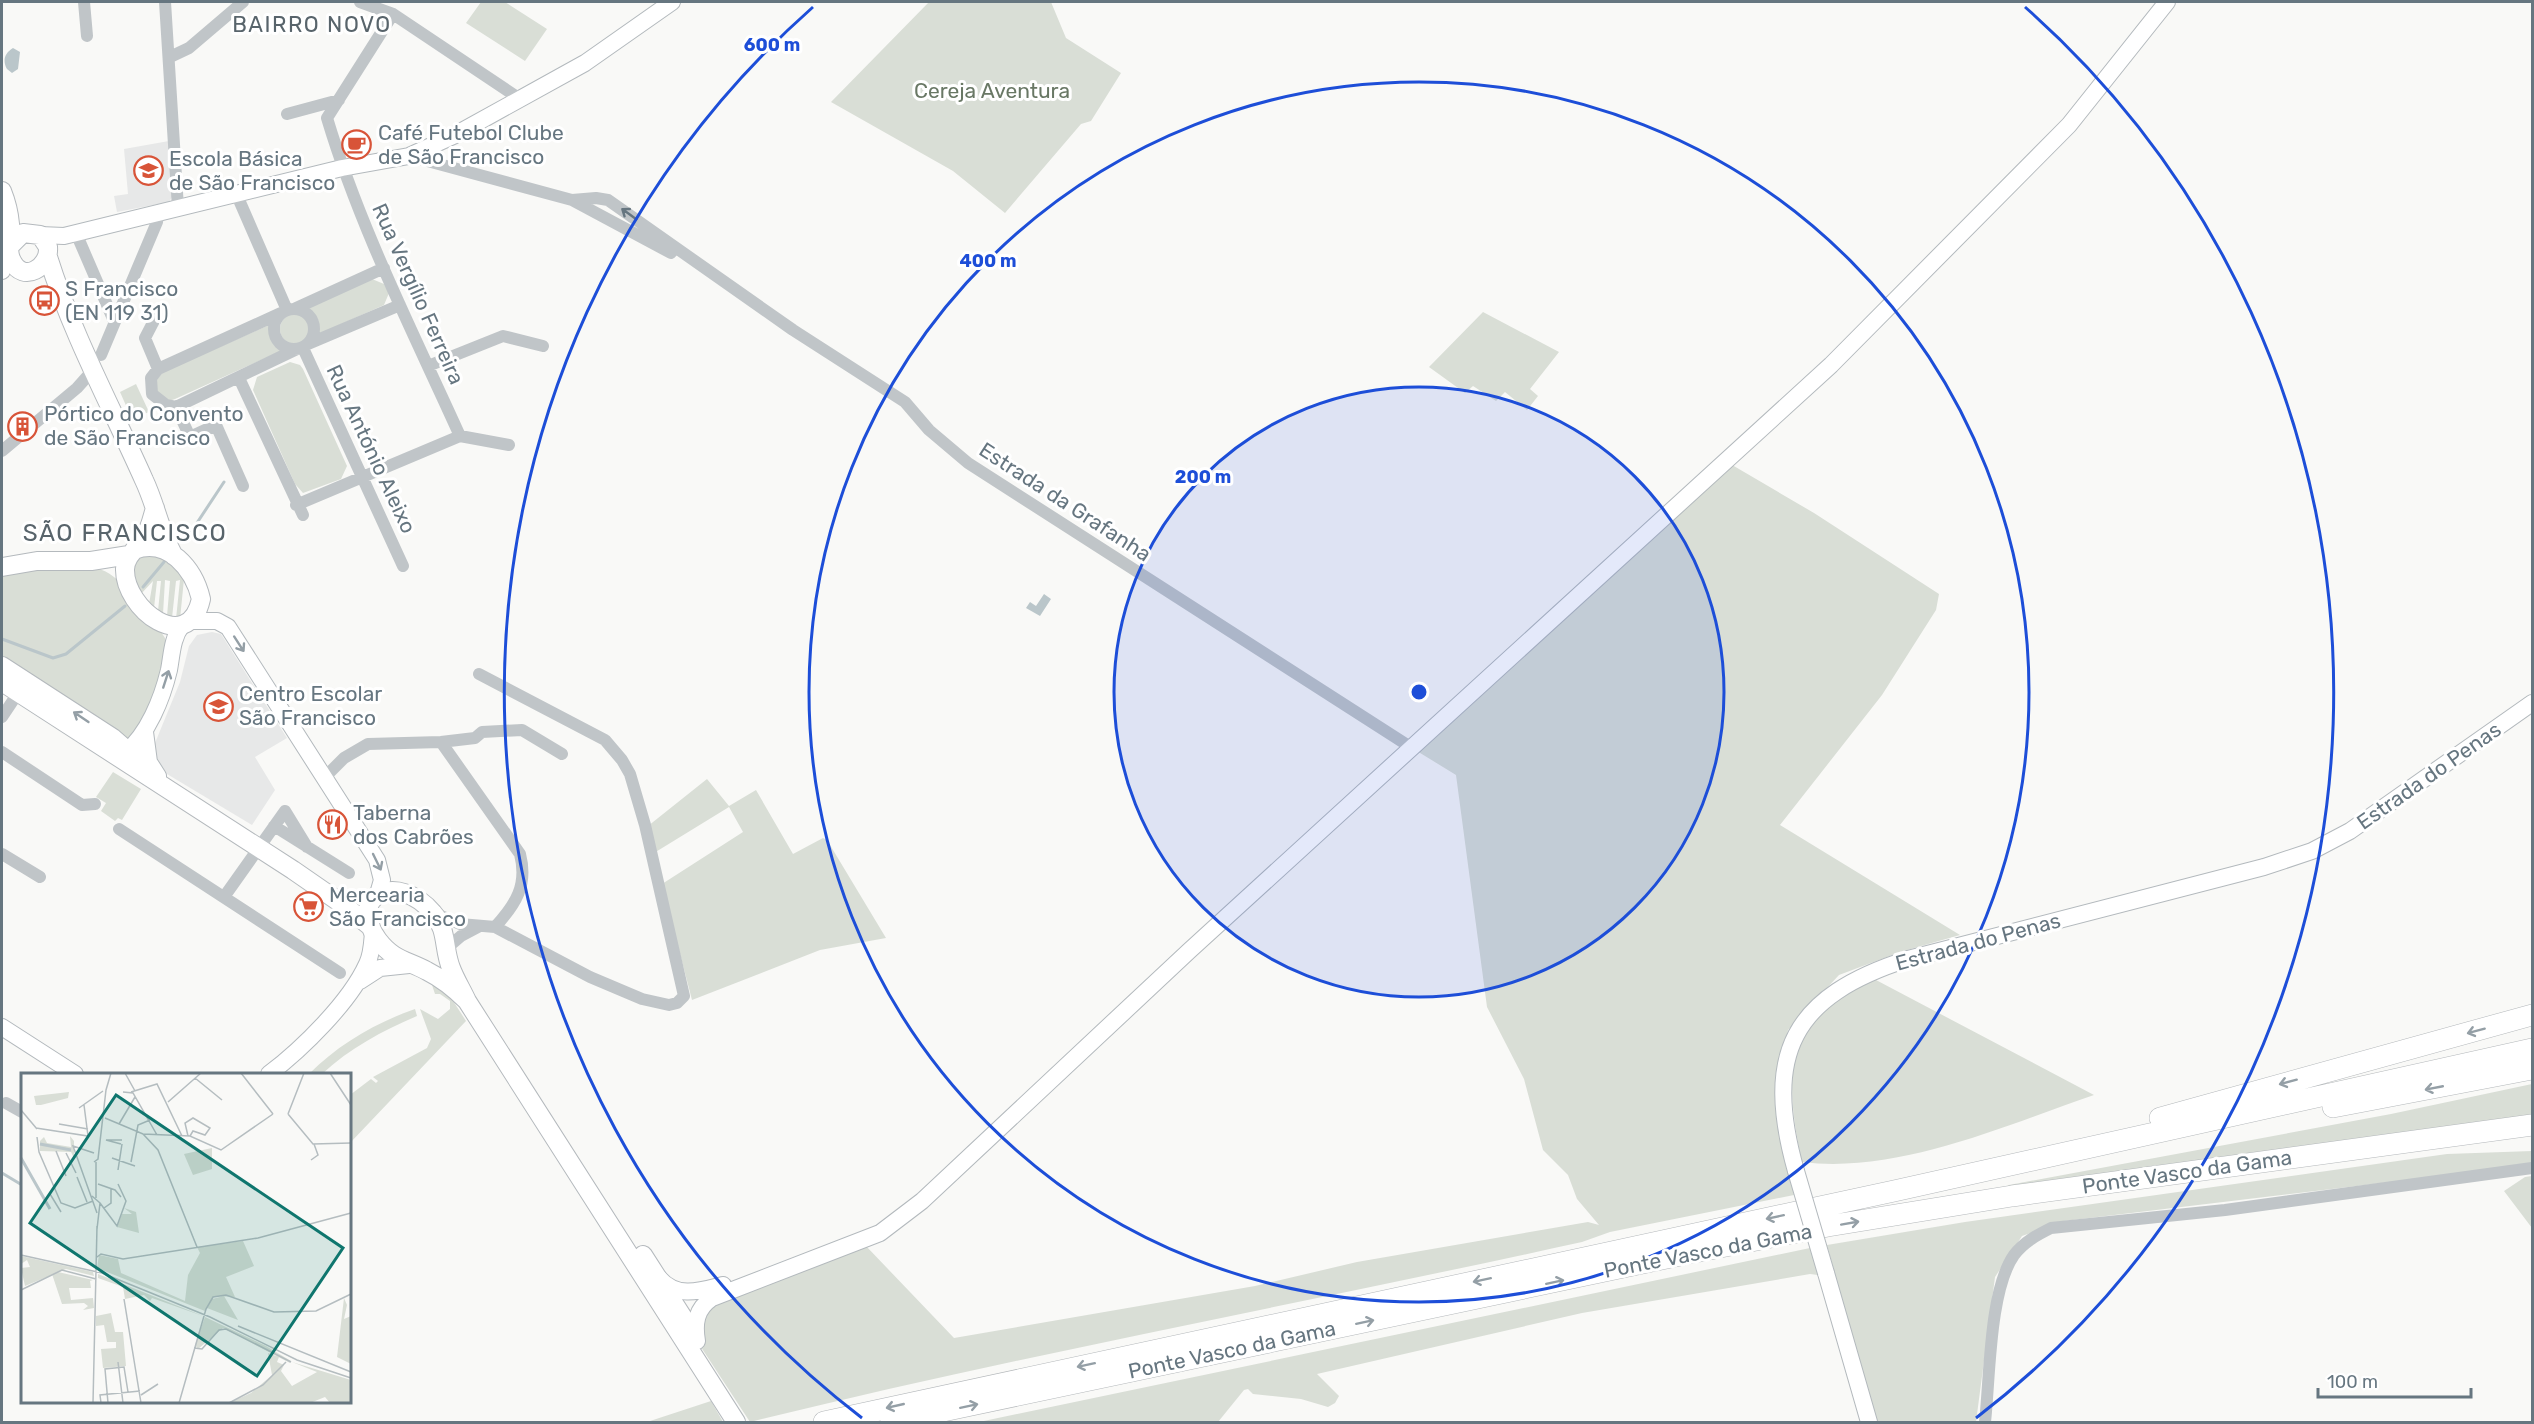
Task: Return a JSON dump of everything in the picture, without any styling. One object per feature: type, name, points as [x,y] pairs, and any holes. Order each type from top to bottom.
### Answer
[{"type":"highway","name":"Ponte Vasco da Gama","points":[[1894,1191],[2532,1015]]},
{"type":"highway","name":"Ponte Vasco da Gama","points":[[824,1422],[1894,1191],[2532,1049]]},
{"type":"highway","name":"Ponte Vasco da Gama","points":[[1894,1191],[2532,1069]]},
{"type":"highway","name":"Ponte Vasco da Gama","points":[[891,1422],[1690,1253],[1849,1223],[2048,1191],[2532,1125]]},
{"type":"main road","points":[[2,189],[14,265],[48,284],[69,311]]},
{"type":"main road","points":[[2,189],[48,247],[49,256],[69,311],[97,363],[155,508],[165,541],[174,556]]},
{"type":"main road","points":[[10,247],[23,233],[37,234]]},
{"type":"main road","points":[[26,272],[43,266],[49,256]]},
{"type":"main road","points":[[2,567],[37,561],[91,561],[131,552],[151,546],[161,547],[190,572],[198,585],[201,599],[199,611],[186,623],[167,625],[147,614],[133,596],[127,583],[125,571],[131,552],[144,538],[155,508]]},
{"type":"main road","points":[[91,561],[114,572],[127,583]]},
{"type":"main road","points":[[6,674],[18,693],[71,727],[121,752]]},
{"type":"main road","points":[[6,674],[60,704],[164,784],[332,896],[372,930],[384,947],[449,984],[467,1001]]},
{"type":"main road","points":[[332,896],[349,902],[375,897],[390,890],[402,890],[419,899],[434,913],[443,927],[450,967],[467,1001],[736,1422]]},
{"type":"main road","points":[[372,930],[369,912],[375,897]]},
{"type":"main road","points":[[416,967],[438,964],[447,950]]},
{"type":"main road","points":[[533,1103],[614,1211],[750,1422]]},
{"type":"street","points":[[84,2],[87,36]]},
{"type":"street","points":[[165,2],[178,208]]},
{"type":"street","points":[[170,57],[189,48],[243,2]]},
{"type":"street","points":[[360,2],[393,14],[520,99]]},
{"type":"street","points":[[37,234],[70,235],[342,168],[409,156],[585,63],[672,2]]},
{"type":"street","points":[[655,1273],[671,1289],[705,1295],[867,1239],[904,1217],[1831,365],[2069,125],[2167,2]]},
{"type":"street","points":[[287,114],[339,100],[393,14]]},
{"type":"street","name":"Rua Vergílio Ferreira","points":[[339,100],[327,118],[342,168],[400,305],[460,436]]},
{"type":"street","name":"Estrada da Grafanha","points":[[409,156],[572,201],[710,273]]},
{"type":"street","points":[[236,193],[287,311]]},
{"type":"street","name":"Estrada da Grafanha","points":[[572,201],[596,198],[608,200],[793,330],[905,402],[946,446],[968,463],[1412,748]]},
{"type":"street","points":[[2,451],[77,388],[97,363],[158,222],[158,213]]},
{"type":"street","points":[[49,256],[70,235]]},
{"type":"street","points":[[70,235],[114,321]]},
{"type":"street","points":[[2,271],[10,247]]},
{"type":"street","points":[[384,268],[158,369],[151,378],[152,394],[166,405],[176,407],[303,347],[400,305]]},
{"type":"street","points":[[2,276],[26,272]]},
{"type":"street","points":[[158,369],[145,338],[159,311]]},
{"type":"street","points":[[287,311],[307,313],[314,324],[313,338],[303,347],[284,347],[276,337],[275,324],[287,311]]},
{"type":"street","points":[[428,366],[503,336],[543,346]]},
{"type":"street","name":"Rua António Aleixo","points":[[303,347],[403,566]]},
{"type":"street","points":[[238,378],[299,510],[362,477],[460,436],[509,445]]},
{"type":"street","points":[[176,407],[190,437],[216,425],[243,486]]},
{"type":"street","points":[[121,752],[145,732],[168,674],[175,633],[186,623],[217,621],[228,627],[377,860],[382,880],[375,897]]},
{"type":"street","points":[[434,913],[460,924],[495,927],[590,977],[642,999],[669,1005],[677,1003],[684,996],[645,825],[630,774],[622,760],[605,740],[479,674]]},
{"type":"street","points":[[2,717],[18,693],[34,693],[60,704]]},
{"type":"street","name":"Estrada do Penas","points":[[1869,1422],[1796,1171],[1784,1112],[1785,1066],[1792,1045],[1807,1018],[1826,997],[1841,986],[1877,969],[1908,959],[2264,867],[2312,851],[2350,831],[2532,703]]},
{"type":"street","points":[[325,777],[344,758],[368,744],[441,742],[476,738],[482,732],[522,730],[562,754]]},
{"type":"street","points":[[145,732],[149,762],[164,784]]},
{"type":"street","points":[[441,742],[520,854],[524,874],[519,897],[495,927]]},
{"type":"street","points":[[2,752],[82,805],[88,807],[95,804]]},
{"type":"street","points":[[224,897],[285,811],[308,847]]},
{"type":"street","points":[[274,826],[350,873]]},
{"type":"street","points":[[119,829],[336,971]]},
{"type":"street","points":[[2,854],[40,877]]},
{"type":"street","points":[[447,950],[461,936],[478,926]]},
{"type":"street","points":[[282,1073],[352,987],[367,964],[372,930]]},
{"type":"street","points":[[352,987],[380,968],[416,967]]},
{"type":"street","points":[[2,1027],[71,1073]]},
{"type":"street","points":[[270,1073],[306,1043]]},
{"type":"street","points":[[6,1103],[21,1111]]},
{"type":"street","points":[[1985,1422],[1998,1298],[2005,1271],[2015,1254],[2030,1238],[2050,1228],[2225,1209],[2532,1168]]},
{"type":"street","points":[[610,1227],[629,1248],[663,1298],[676,1305],[695,1306],[705,1295]]},
{"type":"street","points":[[698,1341],[697,1317],[705,1295]]},
{"type":"street","points":[[676,1305],[673,1320],[676,1329]]},
{"type":"shaded area","points":[[13,48],[20,52],[18,69],[12,73],[5,66],[5,60],[6,54]]},
{"type":"shaded area","name":"Escola Básica de São Francisco","points":[[169,141],[172,197],[169,202],[117,212],[114,196],[128,194],[124,149]]},
{"type":"shaded area","points":[[1044,594],[1051,599],[1040,616],[1026,608],[1030,602],[1036,606]]},
{"type":"shaded area","name":"Centro Escolar São Francisco","points":[[212,632],[221,634],[287,738],[255,757],[275,790],[252,825],[167,774],[158,762],[155,750],[155,743],[180,682],[189,646],[197,635]]},
{"type":"green space","points":[[481,2],[505,2],[547,29],[525,61],[466,23]]},
{"type":"green space","name":"Cereja Aventura","points":[[929,2],[1051,2],[1066,38],[1121,73],[1091,121],[1081,124],[1005,213],[953,171],[831,102]]},
{"type":"green space","points":[[372,279],[384,284],[389,293],[384,305],[319,334],[318,319],[308,308]]},
{"type":"green space","points":[[1483,312],[1559,352],[1530,389],[1538,396],[1527,410],[1505,392],[1496,401],[1473,386],[1465,393],[1429,367]]},
{"type":"green space","points":[[295,314],[306,318],[310,329],[306,340],[295,344],[284,340],[280,329],[284,318]]},
{"type":"green space","points":[[269,325],[273,342],[281,351],[175,399],[169,401],[157,395],[155,382],[163,372]]},
{"type":"green space","points":[[290,362],[300,365],[303,369],[347,466],[341,479],[303,493],[295,484],[253,390],[257,377]]},
{"type":"green space","points":[[136,384],[149,412],[132,419],[120,392]]},
{"type":"green space","points":[[1727,462],[1814,513],[1939,594],[1936,610],[1882,695],[1780,825],[1960,935],[1900,952],[1839,975],[1788,1030],[1775,1099],[1794,1195],[1610,1232],[1582,1242],[1062,1351],[750,1422],[697,1341],[701,1314],[715,1302],[866,1246],[954,1338],[1255,1286],[1357,1262],[1588,1222],[1599,1225],[1577,1199],[1568,1175],[1543,1150],[1524,1079],[1487,1007],[1456,775],[1412,748]]},
{"type":"green space","points":[[135,556],[166,556],[184,579],[180,619],[176,619],[180,580],[176,581],[172,618],[167,616],[170,581],[165,580],[163,614],[158,611],[161,581],[157,581],[154,608],[149,604],[153,581],[141,594],[133,578]]},
{"type":"green space","points":[[83,566],[102,570],[118,580],[165,638],[166,666],[162,680],[129,744],[2,660],[2,572],[23,567]]},
{"type":"green space","points":[[113,772],[141,789],[122,820],[118,818],[115,821],[101,811],[106,803],[96,797]]},
{"type":"green space","points":[[707,779],[729,806],[756,790],[793,854],[823,838],[827,840],[886,938],[820,950],[692,1000],[662,884],[743,832],[729,807],[654,853],[648,826]]},
{"type":"green space","points":[[1867,978],[1876,980],[2094,1095],[1987,1133],[1913,1154],[1875,1161],[1838,1164],[1802,1162],[1793,1104],[1796,1055],[1805,1034],[1819,1014],[1839,995]]},
{"type":"green space","points":[[432,985],[448,993],[466,1021],[351,1142],[351,1094],[371,1079],[376,1083],[378,1081],[373,1077],[427,1048],[431,1039],[420,1009],[438,1019],[450,1009],[450,1001],[440,994],[435,994]]},
{"type":"green space","points":[[415,1009],[417,1016],[367,1041],[323,1073],[310,1073],[345,1044],[386,1021]]},
{"type":"green space","points":[[2532,1084],[2532,1122],[2002,1190],[2009,1185],[2391,1114]]},
{"type":"green space","points":[[2532,1151],[2532,1165],[2064,1221],[2022,1236],[1995,1277],[1976,1422],[1872,1422],[1826,1273],[1834,1270],[1827,1245],[1965,1222],[2447,1154]]},
{"type":"green space","points":[[2532,1176],[2532,1228],[2504,1191],[2525,1177]]},
{"type":"green space","points":[[1810,1248],[1818,1275],[1810,1274],[1582,1313],[1317,1374],[1339,1396],[1335,1403],[1328,1407],[1301,1399],[1253,1394],[1248,1389],[1244,1390],[1218,1422],[979,1422]]},
{"type":"green space","points":[[711,1401],[723,1422],[647,1422]]},
{"type":"waterway","points":[[189,535],[224,482]]},
{"type":"waterway","points":[[143,587],[164,562]]},
{"type":"waterway","points":[[2,639],[53,658],[66,654],[125,606]]},
{"type":"waterway","points":[[2,1173],[21,1184]]},
{"type":"place","name":"Café Futebol Clube de São Francisco","points":[[357,145]]},
{"type":"place","name":"Escola Básica de São Francisco","points":[[148,171]]},
{"type":"place","name":"S Francisco (EN 119 31)","points":[[44,301]]},
{"type":"place","name":"Pórtico do Convento de São Francisco","points":[[23,426]]},
{"type":"place","name":"Centro Escolar São Francisco","points":[[218,706]]},
{"type":"place","name":"Taberna dos Cabrões","points":[[332,825]]},
{"type":"place","name":"Mercearia São Francisco","points":[[308,907]]},
{"type":"district","name":"BAIRRO NOVO","points":[[312,24]]},
{"type":"district","name":"SÃO FRANCISCO","points":[[125,533]]}]
